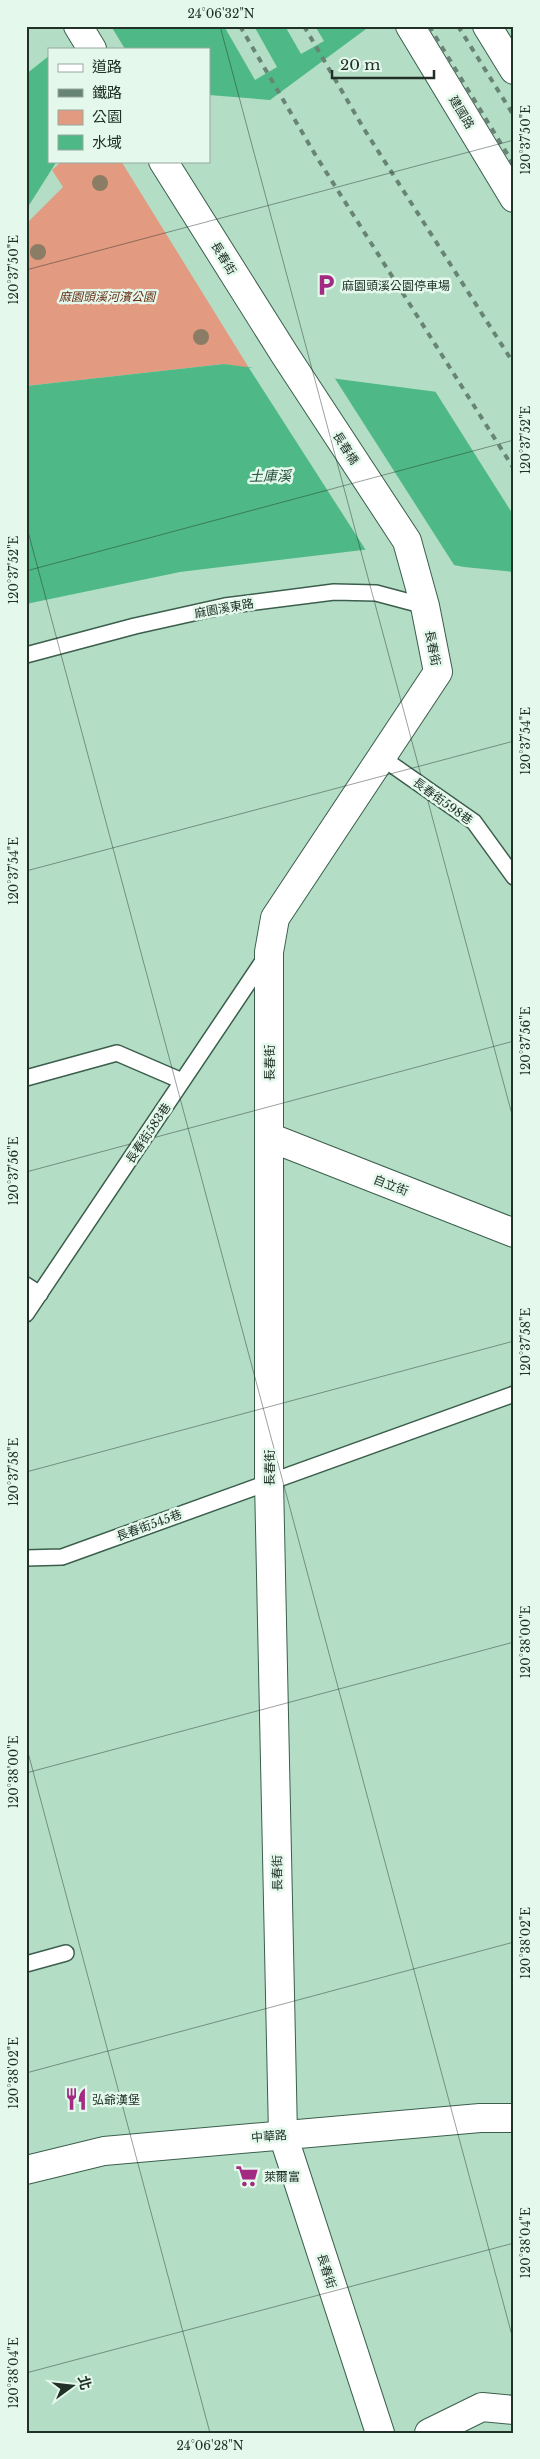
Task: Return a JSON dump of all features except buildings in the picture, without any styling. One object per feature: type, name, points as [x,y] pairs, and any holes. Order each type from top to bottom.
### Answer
[{"type":"street","points":[[78,26],[91,48]]},
{"type":"street","name":"建國路","points":[[410,26],[514,198]]},
{"type":"street","points":[[487,26],[514,70]]},
{"type":"street","name":"長春街","points":[[164,162],[285,355]]},
{"type":"street","name":"長春橋","points":[[285,355],[407,541]]},
{"type":"street","name":"長春街","points":[[380,2433],[283,2135],[269,1481],[269,952],[275,918],[438,672],[425,606],[407,541]]},
{"type":"street","name":"自立街","points":[[269,1137],[514,1233]]},
{"type":"street","name":"中華路","points":[[26,2170],[104,2151],[480,2118],[514,2118]]},
{"type":"street","points":[[429,2433],[482,2407],[514,2410]]},
{"type":"lane","name":"麻園溪東路","points":[[26,655],[135,626],[225,606],[334,592],[376,593],[425,606]]},
{"type":"lane","name":"長春街598巷","points":[[381,757],[474,822],[514,876]]},
{"type":"lane","name":"長春街583巷","points":[[26,1314],[269,952]]},
{"type":"lane","points":[[26,1078],[117,1053],[182,1081]]},
{"type":"lane","points":[[26,1285],[40,1294]]},
{"type":"lane","name":"長春街545巷","points":[[26,1558],[62,1557],[514,1394]]},
{"type":"lane","points":[[26,1964],[66,1953]]},
{"type":"green space","name":"麻園頭溪河濱公園","points":[[61,162],[122,162],[249,368],[224,364],[26,386],[26,224],[63,187],[52,170]]},
{"type":"water","points":[[87,26],[370,26],[270,100],[210,95],[210,48],[59,48]]},
{"type":"water","points":[[48,57],[48,162],[56,162],[26,210],[26,74]]},
{"type":"water","name":"土庫溪","points":[[224,364],[514,402],[514,572],[464,567],[371,549],[180,572],[26,604],[26,386]]},
{"type":"pier","points":[[82,26],[111,26],[124,48],[57,48]]},
{"type":"pier","points":[[224,26],[254,26],[277,67],[255,80]]},
{"type":"pier","points":[[285,26],[315,26],[324,41],[301,54]]},
{"type":"pier","points":[[263,367],[334,377],[456,568],[367,552],[249,368]]},
{"type":"pier","points":[[435,391],[514,400],[514,516]]},
{"type":"railway","points":[[240,26],[316,156],[514,469]]},
{"type":"railway","points":[[304,26],[364,129],[514,364]]},
{"type":"railway","points":[[429,26],[514,165]]},
{"type":"railway","points":[[458,26],[514,116]]},
{"type":"place","name":"麻園頭溪公園停車場","points":[[326,285]]},
{"type":"place","name":"弘爺漢堡","points":[[76,2099]]},
{"type":"place","name":"萊爾富","points":[[247,2176]]}]
